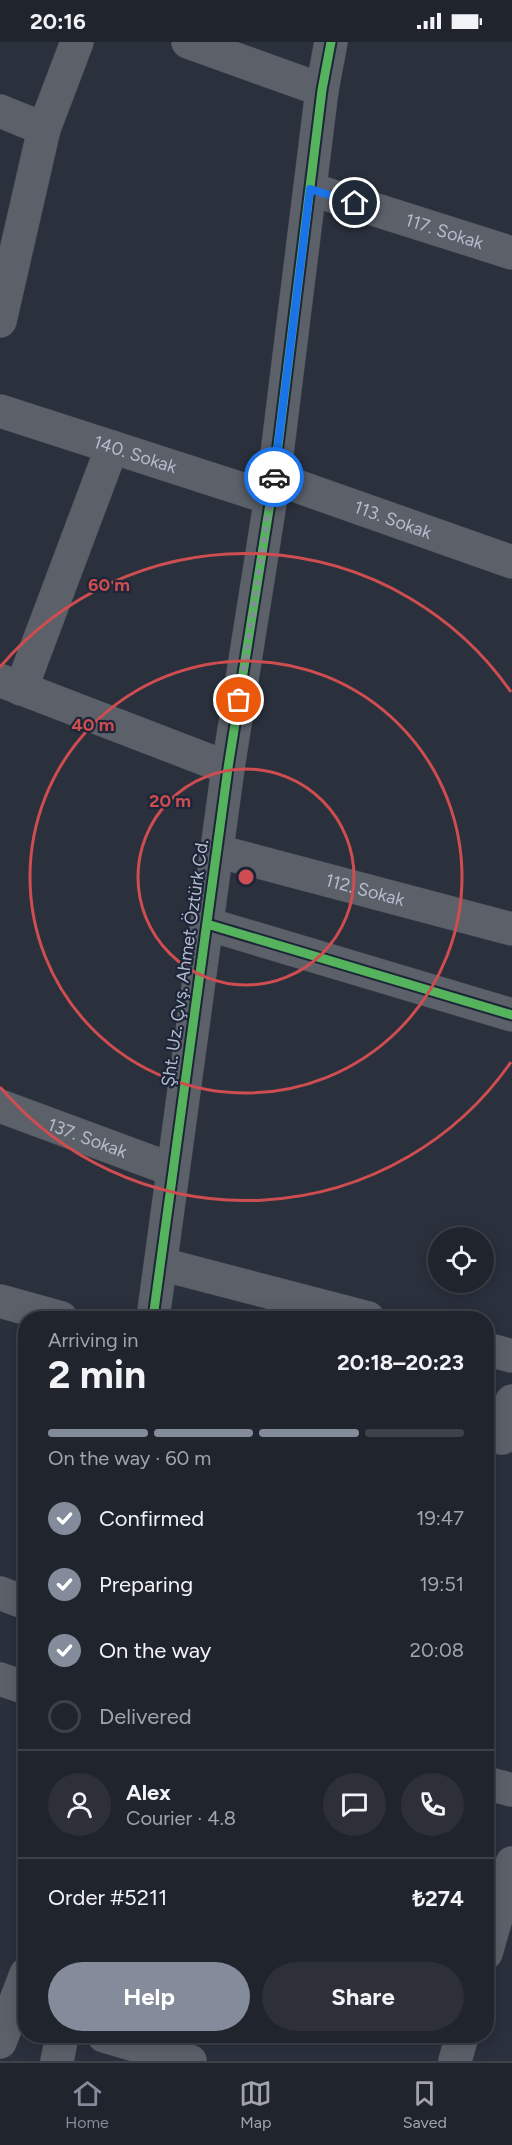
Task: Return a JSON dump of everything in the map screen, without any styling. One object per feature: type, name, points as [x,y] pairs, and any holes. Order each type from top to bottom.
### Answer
[{"type":"street","points":[[0,321],[44,129],[77,42]]},
{"type":"street","points":[[188,42],[322,90]]},
{"type":"street","name":"Şht. Uz. Çvş. Ahmet Öztürk Cd.","points":[[154,1311],[228,768],[272,488],[322,90],[331,42]]},
{"type":"street","name":"Şht. Uz. Çvş. Ahmet Öztürk Cd.","points":[[322,90],[346,42]]},
{"type":"street","points":[[0,111],[44,129]]},
{"type":"street","name":"117. Sokak","points":[[310,189],[512,253]]},
{"type":"street","name":"140. Sokak","points":[[0,411],[112,447],[272,488]]},
{"type":"street","points":[[112,447],[10,685],[228,768]]},
{"type":"street","name":"113. Sokak","points":[[272,488],[512,562]]},
{"type":"street","name":"112. Sokak","points":[[217,851],[512,929]]},
{"type":"street","points":[[207,924],[512,1015]]},
{"type":"street","name":"137. Sokak","points":[[0,1106],[173,1170]]},
{"type":"street","points":[[161,1264],[341,1311]]},
{"type":"street","points":[[0,1301],[36,1311]]},
{"type":"street","points":[[494,1351],[512,1356]]},
{"type":"street","points":[[500,1438],[512,1401]]},
{"type":"street","points":[[0,1593],[18,1600]]},
{"type":"street","points":[[0,1679],[18,1685]]},
{"type":"street","points":[[494,1785],[512,1790]]},
{"type":"street","points":[[494,1925],[512,1863]]},
{"type":"street","points":[[3,2024],[18,1991]]},
{"type":"street","points":[[57,2061],[61,2043]]},
{"type":"street","points":[[128,2043],[190,2061]]},
{"type":"street","points":[[455,2061],[460,2043]]},
{"type":"cycle path","points":[[154,1311],[228,768],[274,478],[322,90],[331,42]]},
{"type":"cycle path","points":[[207,924],[512,1015]]},
{"type":"way so far","points":[[239,700],[274,477]]},
{"type":"route","points":[[274,477],[310,189],[355,203]]}]
